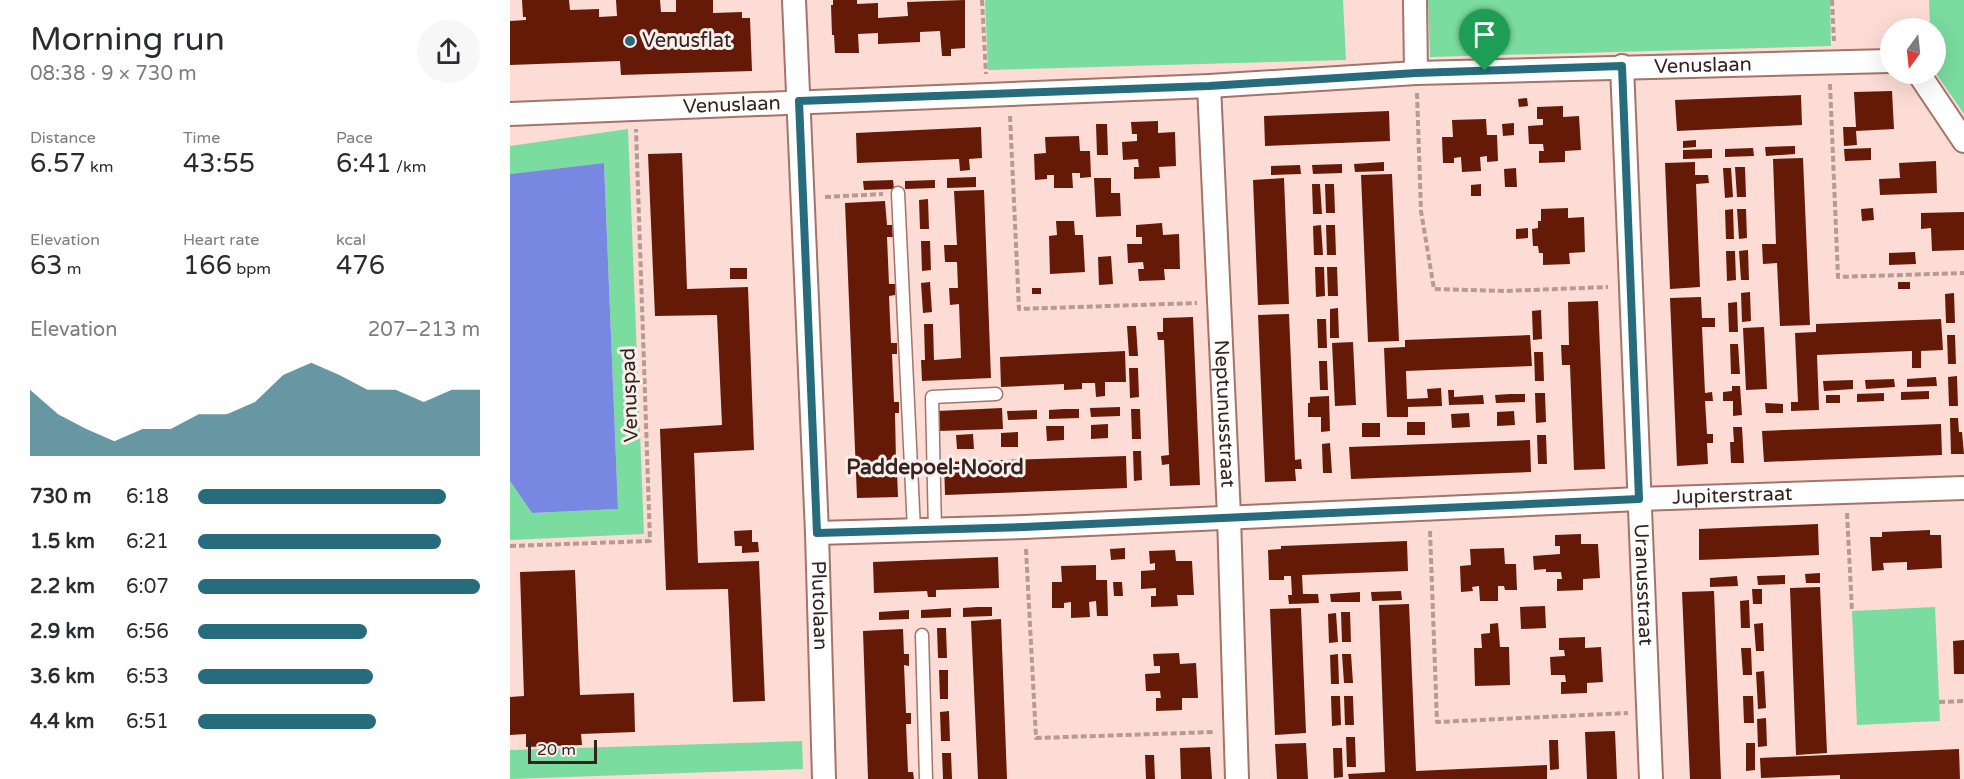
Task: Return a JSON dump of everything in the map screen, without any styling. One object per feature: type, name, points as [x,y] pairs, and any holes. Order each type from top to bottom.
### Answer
[{"type":"street","name":"Plutolaan","points":[[794,0],[817,533],[824,779]]},
{"type":"street","points":[[1415,0],[1416,73]]},
{"type":"street","name":"Venuslaan","points":[[510,114],[987,93],[1209,86],[1416,73],[1880,61]]},
{"type":"street","name":"Uranusstraat","points":[[1622,66],[1651,779]]},
{"type":"street","points":[[1926,84],[1964,141]]},
{"type":"street","name":"Neptunusstraat","points":[[1209,86],[1229,516],[1237,779]]},
{"type":"street","name":"Jupiterstraat","points":[[817,533],[1024,527],[1229,516],[1964,488]]},
{"type":"lane","points":[[898,193],[925,530]]},
{"type":"lane","points":[[925,530],[932,397],[996,394]]},
{"type":"lane","points":[[922,635],[926,779]]},
{"type":"path","points":[[982,0],[987,93]]},
{"type":"path","points":[[1832,0],[1834,44],[1830,62],[1838,277],[1964,273]]},
{"type":"path","points":[[1416,73],[1421,211],[1434,289],[1505,291],[1630,286]]},
{"type":"path","points":[[1009,93],[1019,309],[1218,303]]},
{"type":"path","name":"Venuspad","points":[[510,546],[650,540],[635,108]]},
{"type":"path","points":[[803,198],[898,193]]},
{"type":"path","points":[[1846,493],[1852,611]]},
{"type":"path","points":[[1429,509],[1437,722],[1648,712]]},
{"type":"path","points":[[1024,527],[1036,738],[1235,732]]},
{"type":"path","points":[[1939,702],[1964,701]]},
{"type":"green space","points":[[985,0],[1343,0],[1346,60],[988,70]]},
{"type":"green space","points":[[1428,0],[1830,0],[1831,46],[1430,57]]},
{"type":"green space","points":[[1929,0],[1964,0],[1964,114],[1943,84],[1946,84],[1946,18],[1930,18]]},
{"type":"green space","points":[[628,129],[644,534],[510,540],[510,481],[532,513],[618,509],[604,163],[510,174],[510,146]]},
{"type":"green space","points":[[1935,607],[1940,721],[1857,725],[1852,611]]},
{"type":"green space","points":[[802,741],[803,769],[510,779],[510,750]]},
{"type":"water","points":[[604,163],[618,509],[532,513],[510,481],[510,174]]},
{"type":"building","name":"Venusflat","points":[[522,0],[569,0],[570,10],[599,9],[599,17],[617,16],[616,0],[660,0],[661,12],[676,12],[676,0],[713,0],[713,13],[742,12],[742,18],[750,18],[752,71],[621,75],[620,61],[510,65],[510,21],[526,20],[526,17],[523,17]]},
{"type":"building","points":[[833,0],[857,0],[857,4],[878,3],[878,18],[908,16],[907,2],[965,0],[965,48],[951,49],[951,56],[942,56],[940,31],[920,32],[920,42],[878,44],[878,33],[858,34],[859,53],[835,53],[834,35],[832,35],[831,5],[833,5]]},
{"type":"building","points":[[1892,91],[1894,129],[1856,131],[1857,145],[1844,146],[1843,127],[1856,127],[1854,92]]},
{"type":"building","points":[[1801,95],[1802,125],[1677,131],[1675,100]]},
{"type":"building","points":[[1527,98],[1528,106],[1519,107],[1518,99]]},
{"type":"building","points":[[1563,106],[1563,117],[1579,116],[1581,150],[1565,151],[1565,162],[1539,163],[1539,151],[1544,151],[1543,144],[1529,144],[1528,126],[1543,125],[1543,119],[1537,119],[1537,107]]},
{"type":"building","points":[[1389,111],[1390,141],[1265,146],[1264,116]]},
{"type":"building","points":[[1486,119],[1487,135],[1497,135],[1498,161],[1487,162],[1487,156],[1480,157],[1481,171],[1462,172],[1461,157],[1454,158],[1454,163],[1443,163],[1442,137],[1453,137],[1452,120]]},
{"type":"building","points":[[1158,121],[1158,133],[1175,132],[1176,166],[1159,167],[1160,178],[1134,179],[1134,167],[1139,167],[1138,159],[1123,160],[1122,142],[1137,141],[1137,134],[1132,134],[1131,122]]},
{"type":"building","points":[[1514,123],[1514,135],[1503,136],[1502,124]]},
{"type":"building","points":[[1096,124],[1107,124],[1108,155],[1097,155]]},
{"type":"building","points":[[981,127],[982,158],[969,159],[970,170],[960,171],[959,159],[857,163],[856,133]]},
{"type":"building","points":[[1079,136],[1080,151],[1090,151],[1091,177],[1080,178],[1080,173],[1072,173],[1073,188],[1054,188],[1054,175],[1047,175],[1047,179],[1035,180],[1034,154],[1046,153],[1045,137]]},
{"type":"building","points":[[1696,140],[1696,147],[1683,148],[1683,141]]},
{"type":"building","points":[[1795,146],[1795,154],[1766,156],[1765,147]]},
{"type":"building","points":[[1753,148],[1754,156],[1725,157],[1725,149]]},
{"type":"building","points":[[1871,148],[1871,160],[1845,161],[1844,149]]},
{"type":"building","points":[[1712,149],[1712,158],[1683,159],[1683,150]]},
{"type":"building","points":[[682,153],[687,289],[748,287],[754,450],[694,453],[698,563],[759,561],[765,701],[733,702],[728,589],[666,590],[660,429],[722,425],[717,315],[655,316],[648,154]]},
{"type":"building","points":[[1803,158],[1810,325],[1780,326],[1777,263],[1763,264],[1762,244],[1776,244],[1773,159]]},
{"type":"building","points":[[1936,161],[1937,193],[1880,195],[1879,179],[1900,178],[1899,163]]},
{"type":"building","points":[[1384,162],[1384,171],[1355,172],[1354,164]]},
{"type":"building","points":[[1695,162],[1695,175],[1708,175],[1709,183],[1696,184],[1700,287],[1670,289],[1665,163]]},
{"type":"building","points":[[1342,164],[1342,173],[1313,174],[1312,165]]},
{"type":"building","points":[[1300,165],[1301,174],[1271,175],[1271,166]]},
{"type":"building","points":[[1735,167],[1745,167],[1746,197],[1737,197]]},
{"type":"building","points":[[1516,168],[1517,187],[1505,187],[1504,169]]},
{"type":"building","points":[[1723,168],[1731,168],[1733,197],[1725,198]]},
{"type":"building","points":[[1392,174],[1399,341],[1368,342],[1361,175]]},
{"type":"building","points":[[976,177],[976,187],[947,188],[947,178]]},
{"type":"building","points":[[1094,178],[1111,178],[1111,193],[1120,193],[1121,216],[1096,217]]},
{"type":"building","points":[[1284,178],[1289,304],[1258,305],[1253,180]]},
{"type":"building","points":[[893,180],[894,189],[864,190],[863,181]]},
{"type":"building","points":[[935,180],[935,188],[905,189],[905,181]]},
{"type":"building","points":[[1312,184],[1320,184],[1322,214],[1313,214]]},
{"type":"building","points":[[1325,184],[1334,184],[1335,213],[1326,213]]},
{"type":"building","points":[[1481,184],[1481,196],[1471,196],[1471,185]]},
{"type":"building","points":[[984,190],[991,378],[922,381],[921,360],[925,360],[924,324],[933,324],[934,360],[961,358],[959,304],[950,305],[949,288],[958,288],[957,262],[945,262],[944,245],[957,245],[954,191]]},
{"type":"building","points":[[928,199],[929,229],[920,229],[919,200]]},
{"type":"building","points":[[885,201],[887,225],[892,225],[893,237],[887,237],[889,284],[895,284],[895,295],[889,296],[891,343],[897,343],[897,354],[892,354],[894,402],[899,402],[899,413],[895,413],[896,461],[901,461],[902,472],[897,472],[898,497],[857,498],[845,203]]},
{"type":"building","points":[[1568,208],[1568,218],[1584,217],[1585,252],[1569,253],[1570,264],[1543,265],[1543,253],[1539,253],[1538,246],[1533,246],[1532,229],[1538,228],[1538,221],[1541,221],[1541,209]]},
{"type":"building","points":[[1873,208],[1874,220],[1862,221],[1861,209]]},
{"type":"building","points":[[1733,209],[1734,239],[1726,239],[1725,210]]},
{"type":"building","points":[[1737,209],[1746,209],[1747,238],[1739,239]]},
{"type":"building","points":[[1964,212],[1964,250],[1932,251],[1931,228],[1921,229],[1921,213]]},
{"type":"building","points":[[1056,221],[1074,221],[1075,235],[1083,235],[1085,272],[1050,274],[1049,236],[1057,235]]},
{"type":"building","points":[[1162,223],[1163,235],[1179,234],[1180,269],[1164,269],[1165,280],[1139,281],[1138,269],[1144,269],[1143,262],[1128,263],[1127,244],[1142,244],[1142,237],[1136,237],[1136,225]]},
{"type":"building","points":[[1321,225],[1323,255],[1314,255],[1313,226]]},
{"type":"building","points":[[1326,225],[1335,225],[1336,255],[1327,255]]},
{"type":"building","points":[[1528,228],[1528,238],[1516,239],[1516,229]]},
{"type":"building","points":[[921,241],[930,241],[931,270],[922,271]]},
{"type":"building","points":[[1748,250],[1749,280],[1741,280],[1739,251]]},
{"type":"building","points":[[1726,251],[1735,251],[1736,280],[1727,281]]},
{"type":"building","points":[[1915,252],[1916,264],[1889,265],[1889,253]]},
{"type":"building","points":[[1111,256],[1113,284],[1099,285],[1098,257]]},
{"type":"building","points":[[1315,267],[1324,267],[1325,296],[1316,297]]},
{"type":"building","points":[[1327,267],[1337,267],[1338,296],[1328,296]]},
{"type":"building","points":[[730,268],[747,268],[747,279],[730,279]]},
{"type":"building","points":[[930,282],[932,312],[923,313],[921,283]]},
{"type":"building","points":[[1898,282],[1910,282],[1910,289],[1898,289]]},
{"type":"building","points":[[1032,288],[1041,288],[1041,294],[1032,294]]},
{"type":"building","points":[[1750,292],[1751,321],[1742,322],[1741,293]]},
{"type":"building","points":[[1954,293],[1955,323],[1946,323],[1945,294]]},
{"type":"building","points":[[1701,297],[1702,318],[1715,318],[1715,327],[1702,327],[1705,393],[1712,392],[1713,401],[1705,401],[1707,434],[1713,434],[1713,443],[1707,443],[1708,464],[1677,466],[1670,298]]},
{"type":"building","points":[[1598,301],[1605,469],[1574,470],[1570,365],[1562,365],[1561,345],[1569,345],[1568,302]]},
{"type":"building","points":[[1737,302],[1738,332],[1729,332],[1728,303]]},
{"type":"building","points":[[1338,308],[1339,338],[1330,338],[1330,309]]},
{"type":"building","points":[[1541,310],[1542,339],[1533,340],[1532,311]]},
{"type":"building","points":[[1289,314],[1295,460],[1301,459],[1302,469],[1295,469],[1296,481],[1265,482],[1258,315]]},
{"type":"building","points":[[1193,317],[1200,485],[1170,486],[1169,464],[1162,465],[1161,456],[1169,455],[1164,340],[1158,340],[1157,332],[1163,332],[1163,318]]},
{"type":"building","points":[[1317,319],[1326,319],[1327,348],[1318,348]]},
{"type":"building","points":[[1941,319],[1943,350],[1921,351],[1921,368],[1912,368],[1912,351],[1817,355],[1819,410],[1791,411],[1791,402],[1798,402],[1795,333],[1816,332],[1816,324]]},
{"type":"building","points":[[1127,326],[1136,326],[1138,356],[1129,356]]},
{"type":"building","points":[[1764,327],[1767,389],[1746,390],[1743,328]]},
{"type":"building","points":[[1530,335],[1532,366],[1406,371],[1407,399],[1428,398],[1427,389],[1441,388],[1442,406],[1408,407],[1408,417],[1387,417],[1384,348],[1405,347],[1405,340]]},
{"type":"building","points":[[1947,335],[1955,335],[1956,364],[1948,364]]},
{"type":"building","points":[[1353,342],[1356,405],[1335,406],[1332,343]]},
{"type":"building","points":[[1730,344],[1738,344],[1740,374],[1731,374]]},
{"type":"building","points":[[1125,351],[1126,382],[1105,382],[1105,396],[1096,397],[1095,383],[1082,383],[1082,389],[1064,390],[1064,384],[1001,387],[1000,357]]},
{"type":"building","points":[[1534,352],[1543,352],[1544,381],[1535,381]]},
{"type":"building","points":[[1319,361],[1327,361],[1328,390],[1320,390]]},
{"type":"building","points":[[1129,368],[1138,368],[1139,397],[1130,398]]},
{"type":"building","points":[[1957,376],[1958,406],[1949,406],[1948,377]]},
{"type":"building","points":[[1936,377],[1937,386],[1907,387],[1907,379]]},
{"type":"building","points":[[1894,379],[1895,387],[1866,389],[1865,380]]},
{"type":"building","points":[[1853,380],[1853,389],[1824,391],[1823,381]]},
{"type":"building","points":[[1732,386],[1740,386],[1742,415],[1733,416],[1733,401],[1723,401],[1723,392],[1732,391]]},
{"type":"building","points":[[1448,390],[1454,390],[1454,397],[1483,395],[1484,404],[1449,405]]},
{"type":"building","points":[[1929,391],[1929,399],[1901,400],[1901,392]]},
{"type":"building","points":[[1535,393],[1545,393],[1546,422],[1536,423]]},
{"type":"building","points":[[1884,393],[1884,401],[1857,402],[1857,394]]},
{"type":"building","points":[[1525,394],[1525,402],[1496,403],[1495,395]]},
{"type":"building","points":[[1826,395],[1840,395],[1840,403],[1826,403]]},
{"type":"building","points":[[1329,396],[1330,431],[1321,432],[1321,417],[1308,417],[1308,403],[1310,403],[1310,397]]},
{"type":"building","points":[[1765,403],[1783,404],[1783,413],[1766,413]]},
{"type":"building","points":[[1120,407],[1120,416],[1091,417],[1090,408]]},
{"type":"building","points":[[1002,408],[1003,429],[938,431],[937,411]]},
{"type":"building","points":[[1079,409],[1079,418],[1049,419],[1049,410]]},
{"type":"building","points":[[1131,409],[1140,409],[1141,439],[1132,439]]},
{"type":"building","points":[[1037,410],[1037,419],[1008,420],[1007,411]]},
{"type":"building","points":[[1514,411],[1515,425],[1497,426],[1497,412]]},
{"type":"building","points":[[1469,413],[1470,427],[1452,428],[1451,414]]},
{"type":"building","points":[[1950,418],[1958,418],[1964,454],[1951,454]]},
{"type":"building","points":[[1407,422],[1425,422],[1425,435],[1407,435]]},
{"type":"building","points":[[1362,423],[1380,423],[1380,437],[1362,437]]},
{"type":"building","points":[[1108,424],[1108,438],[1091,439],[1091,425]]},
{"type":"building","points":[[1941,424],[1942,455],[1764,462],[1762,431]]},
{"type":"building","points":[[1046,426],[1064,426],[1064,440],[1047,441]]},
{"type":"building","points":[[1733,427],[1742,427],[1744,463],[1731,463],[1730,442],[1734,442]]},
{"type":"building","points":[[1018,432],[1018,447],[1001,447],[1001,433]]},
{"type":"building","points":[[973,434],[974,449],[957,449],[956,435]]},
{"type":"building","points":[[1537,435],[1546,435],[1547,464],[1538,464]]},
{"type":"building","points":[[1530,440],[1531,472],[1351,479],[1349,447]]},
{"type":"building","points":[[1330,443],[1332,473],[1323,473],[1322,444]]},
{"type":"building","points":[[1133,451],[1141,451],[1142,480],[1134,481]]},
{"type":"building","points":[[1126,456],[1127,488],[945,495],[944,462]]},
{"type":"building","points":[[1818,524],[1819,555],[1699,560],[1699,529]]},
{"type":"building","points":[[752,530],[752,542],[758,542],[759,552],[742,553],[742,546],[735,546],[734,531]]},
{"type":"building","points":[[1930,530],[1930,535],[1941,535],[1942,568],[1907,570],[1907,562],[1883,563],[1884,570],[1872,571],[1870,537],[1882,537],[1882,532]]},
{"type":"building","points":[[1581,534],[1581,544],[1598,544],[1600,578],[1583,579],[1583,590],[1557,591],[1557,579],[1562,579],[1561,572],[1546,572],[1546,569],[1534,570],[1533,556],[1560,554],[1560,546],[1555,546],[1555,535]]},
{"type":"building","points":[[1407,541],[1408,571],[1302,575],[1303,594],[1318,594],[1319,603],[1289,604],[1288,595],[1292,595],[1291,576],[1284,576],[1284,580],[1269,580],[1268,550],[1281,549],[1281,546]]},
{"type":"building","points":[[1125,548],[1125,559],[1111,560],[1110,549]]},
{"type":"building","points":[[1504,548],[1505,564],[1516,564],[1517,590],[1505,590],[1504,586],[1498,586],[1498,601],[1480,601],[1479,586],[1472,587],[1473,591],[1461,592],[1460,566],[1471,565],[1470,549]]},
{"type":"building","points":[[1175,550],[1176,561],[1192,561],[1194,595],[1177,595],[1178,606],[1151,607],[1151,596],[1156,596],[1156,588],[1141,589],[1141,571],[1155,570],[1155,563],[1150,564],[1149,551]]},
{"type":"building","points":[[998,557],[999,588],[936,590],[936,597],[928,597],[927,591],[874,593],[873,562]]},
{"type":"building","points":[[1096,565],[1096,580],[1107,580],[1108,616],[1097,616],[1096,601],[1089,602],[1090,617],[1071,618],[1071,602],[1064,603],[1064,608],[1052,608],[1052,582],[1062,582],[1061,566]]},
{"type":"building","points":[[575,570],[580,695],[634,693],[635,732],[581,734],[582,745],[526,747],[526,734],[510,735],[510,697],[524,696],[520,572]]},
{"type":"building","points":[[1820,573],[1820,583],[1806,583],[1805,574]]},
{"type":"building","points":[[1785,575],[1785,584],[1758,585],[1757,576]]},
{"type":"building","points":[[1737,576],[1738,586],[1710,587],[1710,578]]},
{"type":"building","points":[[1113,582],[1122,582],[1123,596],[1114,596]]},
{"type":"building","points":[[1820,587],[1827,753],[1796,755],[1790,588]]},
{"type":"building","points":[[1752,589],[1762,589],[1762,604],[1753,604]]},
{"type":"building","points":[[1401,591],[1402,600],[1372,601],[1371,592]]},
{"type":"building","points":[[1714,591],[1721,779],[1690,779],[1682,592]]},
{"type":"building","points":[[1360,592],[1360,602],[1331,602],[1330,594]]},
{"type":"building","points":[[1749,600],[1750,628],[1741,628],[1740,601]]},
{"type":"building","points":[[1409,604],[1416,771],[1547,765],[1547,779],[1349,779],[1348,774],[1385,772],[1379,605]]},
{"type":"building","points":[[1545,606],[1546,628],[1521,629],[1520,607]]},
{"type":"building","points":[[992,607],[992,616],[963,617],[963,608]]},
{"type":"building","points":[[951,608],[951,617],[921,618],[921,610]]},
{"type":"building","points":[[1301,608],[1306,733],[1275,735],[1270,609]]},
{"type":"building","points":[[909,610],[909,619],[879,620],[879,612]]},
{"type":"building","points":[[1341,612],[1350,612],[1351,642],[1342,642]]},
{"type":"building","points":[[1336,613],[1338,642],[1329,643],[1328,614]]},
{"type":"building","points":[[1001,619],[1007,779],[978,779],[971,621]]},
{"type":"building","points":[[1498,623],[1500,647],[1509,647],[1510,685],[1475,686],[1474,648],[1482,648],[1481,634],[1490,633],[1490,624]]},
{"type":"building","points":[[1763,623],[1764,651],[1756,651],[1754,624]]},
{"type":"building","points":[[937,628],[946,628],[947,658],[938,658]]},
{"type":"building","points":[[903,629],[904,654],[909,654],[909,666],[904,665],[906,713],[911,713],[911,724],[906,724],[908,772],[913,772],[914,779],[868,779],[863,631]]},
{"type":"building","points":[[1585,637],[1585,648],[1601,647],[1603,682],[1587,683],[1587,693],[1561,694],[1561,682],[1566,682],[1565,675],[1551,675],[1550,657],[1565,656],[1564,650],[1559,650],[1559,638]]},
{"type":"building","points":[[1964,640],[1964,674],[1954,674],[1953,641]]},
{"type":"building","points":[[1741,648],[1751,648],[1752,675],[1743,675]]},
{"type":"building","points":[[1179,653],[1180,664],[1196,663],[1198,698],[1182,698],[1182,710],[1156,711],[1156,698],[1161,698],[1160,691],[1146,691],[1145,674],[1160,673],[1160,666],[1154,666],[1153,654]]},
{"type":"building","points":[[1338,654],[1339,684],[1331,684],[1330,655]]},
{"type":"building","points":[[1342,654],[1351,654],[1353,683],[1344,683]]},
{"type":"building","points":[[939,670],[948,670],[948,699],[940,699]]},
{"type":"building","points":[[1764,671],[1766,708],[1758,709],[1756,672]]},
{"type":"building","points":[[1331,696],[1340,696],[1341,725],[1332,726]]},
{"type":"building","points":[[1344,696],[1353,696],[1354,725],[1345,725]]},
{"type":"building","points":[[1743,696],[1753,696],[1754,723],[1744,723]]},
{"type":"building","points":[[949,711],[950,741],[941,741],[940,712]]},
{"type":"building","points":[[1766,718],[1767,746],[1758,747],[1757,719]]},
{"type":"building","points":[[1615,731],[1617,779],[1587,779],[1585,732]]},
{"type":"building","points":[[1346,737],[1355,737],[1356,767],[1347,767]]},
{"type":"building","points":[[1549,740],[1558,740],[1559,769],[1550,770]]},
{"type":"building","points":[[1306,743],[1308,779],[1277,779],[1275,744]]},
{"type":"building","points":[[1746,743],[1755,743],[1755,770],[1746,771]]},
{"type":"building","points":[[1210,747],[1212,779],[1181,779],[1180,748]]},
{"type":"building","points":[[1333,748],[1342,748],[1343,777],[1334,778]]},
{"type":"building","points":[[1959,749],[1960,779],[1840,779],[1840,775],[1761,778],[1760,758]]},
{"type":"building","points":[[942,753],[951,753],[952,779],[943,779]]},
{"type":"building","points":[[1145,755],[1154,755],[1155,779],[1146,779]]},
{"type":"place","name":"Venusflat","points":[[630,41]]},
{"type":"district","name":"Paddepoel-Noord","points":[[935,467]]},
{"type":"route","points":[[1622,66],[1639,499],[1024,527],[817,533],[799,101],[1209,86],[1485,71],[1622,66]]}]
